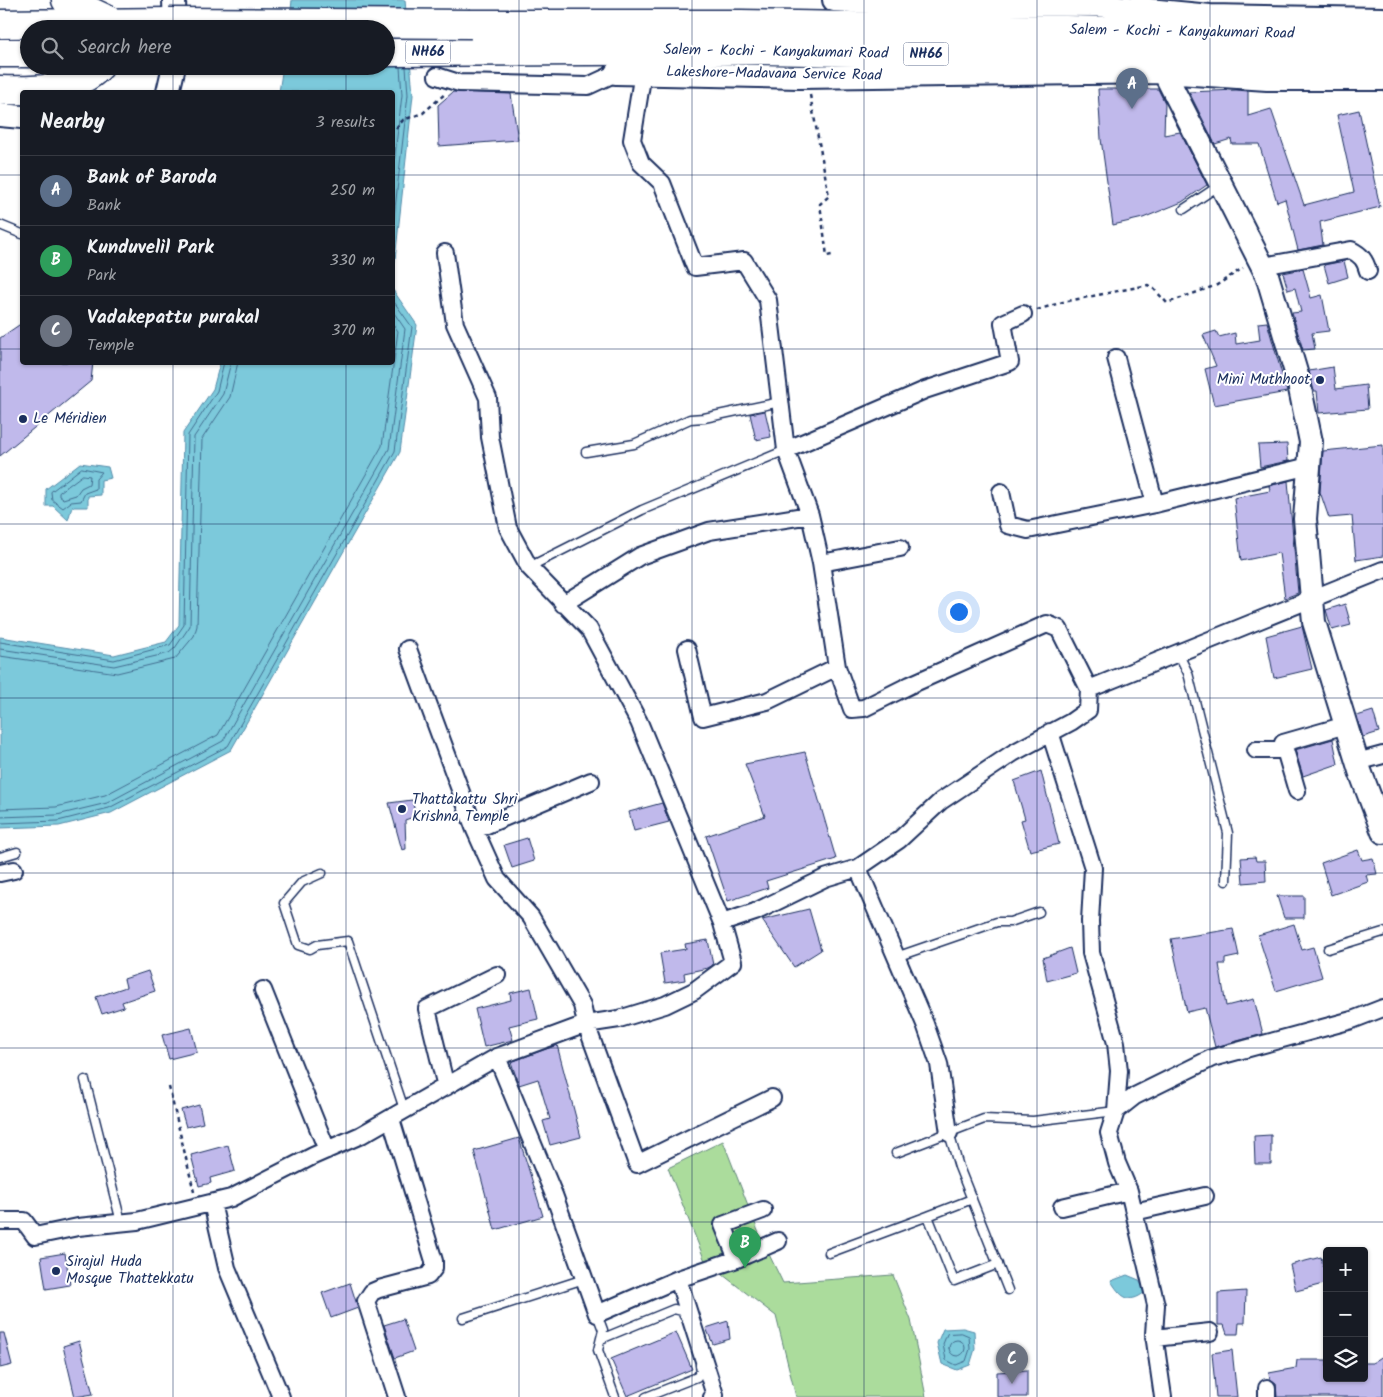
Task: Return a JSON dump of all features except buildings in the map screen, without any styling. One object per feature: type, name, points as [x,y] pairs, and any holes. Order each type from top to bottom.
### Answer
[{"type":"highway","points":[[66,0],[107,20]]},
{"type":"highway","name":"Salem - Kochi - Kanyakumari Road","points":[[395,22],[741,24],[1159,14],[1383,38]]},
{"type":"highway","name":"NH66","points":[[143,20],[173,17]]},
{"type":"highway","name":"Salem - Kochi - Kanyakumari Road","points":[[173,17],[301,20]]},
{"type":"highway","name":"NH66","points":[[0,24],[20,24]]},
{"type":"highway","name":"Salem - Kochi - Kanyakumari Road","points":[[395,52],[762,50],[1288,62],[1383,61]]},
{"type":"highway","points":[[0,53],[20,53]]},
{"type":"highway","points":[[31,90],[65,84],[87,75]]},
{"type":"highway","points":[[0,90],[20,90]]},
{"type":"street","points":[[834,0],[905,4],[1097,5],[1159,14],[1383,19]]},
{"type":"street","points":[[643,72],[632,140],[641,163],[662,183],[670,210],[679,225],[695,267],[744,261],[768,300],[786,450],[810,515],[821,563],[836,667],[852,709],[864,708],[910,685],[1047,624],[1060,629],[1090,689],[1088,710],[1071,722],[1013,753],[942,801],[899,840],[858,868],[825,878],[755,912],[722,923]]},
{"type":"street","points":[[1164,72],[1260,262],[1298,379],[1310,442],[1305,520],[1314,622],[1357,762],[1383,832]]},
{"type":"street","name":"Lakeshore-Madavana Service Road","points":[[616,73],[806,76],[1164,72],[1267,79],[1383,79]]},
{"type":"street","points":[[437,76],[459,83],[588,86],[616,73]]},
{"type":"street","points":[[168,90],[172,75]]},
{"type":"street","points":[[0,115],[20,117]]},
{"type":"street","points":[[1260,262],[1350,250],[1360,254],[1368,271]]},
{"type":"street","points":[[0,1222],[24,1221],[35,1236],[121,1222],[232,1198],[398,1115],[497,1057],[586,1024],[619,1019],[665,1005],[694,991],[733,962],[722,923],[639,722],[589,629],[529,567],[508,528],[490,437],[488,398],[455,324],[445,253]]},
{"type":"street","points":[[786,450],[926,390],[1010,362],[1002,323],[1023,314]]},
{"type":"street","points":[[1116,358],[1155,504]]},
{"type":"street","points":[[1001,492],[1008,525],[1028,530],[1155,504],[1309,466]]},
{"type":"street","points":[[563,604],[640,556],[708,532],[810,515]]},
{"type":"street","points":[[821,563],[900,548]]},
{"type":"street","points":[[1090,689],[1383,570]]},
{"type":"street","points":[[408,649],[475,830],[497,879],[531,917],[582,1005],[586,1024],[637,1164],[772,1098]]},
{"type":"street","points":[[687,649],[703,716],[767,701],[836,667]]},
{"type":"street","points":[[1297,791],[1283,743],[1346,725]]},
{"type":"street","points":[[1050,732],[1093,868],[1090,921],[1091,953],[1116,1043],[1119,1071],[1116,1111],[1109,1132],[1117,1163],[1129,1192],[1156,1305],[1154,1338],[1163,1397]]},
{"type":"street","points":[[1256,750],[1284,750]]},
{"type":"street","points":[[1357,762],[1383,755]]},
{"type":"street","points":[[475,830],[591,781]]},
{"type":"street","points":[[858,868],[939,1064],[949,1134]]},
{"type":"street","points":[[446,1087],[428,1009],[498,975]]},
{"type":"street","points":[[263,990],[327,1150]]},
{"type":"street","points":[[1116,1111],[1135,1096],[1212,1058],[1343,1022],[1383,1008]]},
{"type":"street","points":[[497,1057],[554,1195],[597,1314],[678,1279],[737,1259],[778,1241]]},
{"type":"street","points":[[397,1397],[366,1302],[372,1292],[428,1276],[434,1268],[434,1261],[398,1115]]},
{"type":"street","points":[[1062,1207],[1129,1192]]},
{"type":"street","points":[[1134,1212],[1205,1196]]},
{"type":"street","points":[[205,1204],[227,1268],[281,1397]]},
{"type":"street","points":[[737,1259],[723,1225],[762,1210]]},
{"type":"street","points":[[678,1279],[714,1392],[712,1397]]},
{"type":"street","points":[[1154,1338],[1210,1332]]},
{"type":"lane","points":[[1184,210],[1222,184]]},
{"type":"lane","points":[[0,225],[20,233]]},
{"type":"lane","points":[[586,452],[634,444],[690,419],[704,418],[780,402]]},
{"type":"lane","points":[[529,567],[642,510],[786,450]]},
{"type":"lane","points":[[1178,653],[1188,673],[1228,833],[1226,881]]},
{"type":"lane","points":[[0,857],[17,852]]},
{"type":"lane","points":[[322,873],[302,882],[284,903],[298,945],[310,949],[317,945],[348,941],[398,1115]]},
{"type":"lane","points":[[896,957],[997,922],[1010,922],[1039,912]]},
{"type":"lane","points":[[1328,949],[1383,932]]},
{"type":"lane","points":[[85,1080],[121,1222]]},
{"type":"lane","points":[[896,1153],[984,1120],[1033,1122],[1116,1111]]},
{"type":"lane","points":[[949,1134],[954,1153],[1008,1290]]},
{"type":"lane","points":[[829,1253],[972,1199]]},
{"type":"lane","points":[[928,1216],[954,1281],[998,1264]]},
{"type":"lane","points":[[463,1318],[584,1279]]},
{"type":"lane","points":[[601,1339],[674,1309],[682,1311],[702,1371],[698,1377],[646,1397]]},
{"type":"lane","points":[[597,1314],[603,1330],[598,1350],[615,1397]]},
{"type":"path","points":[[806,76],[829,196],[820,204],[827,256],[832,255]]},
{"type":"path","points":[[396,129],[403,120],[423,113],[459,83]]},
{"type":"path","points":[[1023,314],[1063,302],[1148,286],[1154,289],[1167,303],[1218,285],[1260,262]]},
{"type":"path","points":[[169,1087],[205,1204]]},
{"type":"green space","points":[[723,1141],[760,1236],[783,1283],[893,1275],[911,1320],[926,1397],[796,1397],[776,1316],[705,1261],[668,1168]]},
{"type":"water","points":[[292,0],[405,0],[413,95],[395,260],[395,90],[279,90],[282,75],[395,75],[395,20],[290,20]]},
{"type":"water","points":[[395,293],[417,325],[400,452],[231,750],[111,813],[59,826],[0,828],[0,637],[114,655],[166,642],[179,625],[183,433],[213,389],[219,365],[395,365]]},
{"type":"water","points":[[80,463],[108,467],[111,478],[101,480],[101,495],[88,496],[88,507],[72,507],[68,520],[53,506],[46,506],[46,489]]},
{"type":"water","points":[[1127,1275],[1139,1280],[1145,1292],[1134,1298],[1125,1297],[1121,1294],[1111,1281]]},
{"type":"water","points":[[963,1328],[974,1331],[975,1349],[970,1365],[957,1370],[942,1364],[937,1343],[943,1329]]},
{"type":"place","name":"Bank of Baroda","points":[[1132,109]]},
{"type":"place","name":"Mini Muthhoot","points":[[1320,380]]},
{"type":"place","name":"Le Méridien","points":[[23,419]]},
{"type":"place","name":"Thattakattu Shri Krishna Temple","points":[[402,809]]},
{"type":"place","name":"Kunduvelil Park","points":[[745,1268]]},
{"type":"place","name":"Sirajul Huda Mosque Thattekkatu","points":[[56,1271]]},
{"type":"place","name":"Vadakepattu purakal","points":[[1012,1384]]}]
